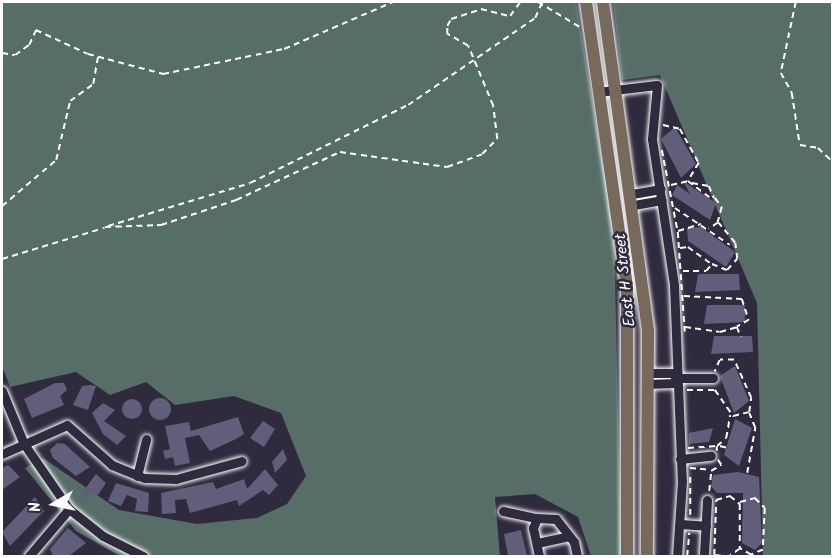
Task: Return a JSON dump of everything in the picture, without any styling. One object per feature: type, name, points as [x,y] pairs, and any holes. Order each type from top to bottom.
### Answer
[{"type":"main road","name":"East H Street","points":[[586,2],[627,285],[627,556]]},
{"type":"main road","name":"East H Street","points":[[603,2],[614,89],[633,200],[647,378],[647,556]]},
{"type":"street","points":[[598,92],[655,82],[658,102],[652,139],[665,187],[662,200],[674,285],[675,378],[680,459],[680,524],[677,556]]},
{"type":"street","points":[[633,200],[665,187]]},
{"type":"street","points":[[633,200],[662,200]]},
{"type":"street","points":[[647,378],[714,374]]},
{"type":"street","points":[[2,391],[24,444],[69,509],[102,537],[143,556]]},
{"type":"street","points":[[2,454],[70,425],[106,461],[137,476],[176,479],[242,461]]},
{"type":"street","points":[[137,476],[146,439]]},
{"type":"street","points":[[680,459],[711,456]]},
{"type":"street","points":[[704,554],[703,528],[712,500]]},
{"type":"street","points":[[28,556],[69,509]]},
{"type":"street","points":[[503,511],[537,518],[556,519],[569,536],[577,556]]},
{"type":"street","points":[[537,518],[539,556]]},
{"type":"street","points":[[680,524],[703,528]]},
{"type":"street","points":[[537,543],[569,536]]},
{"type":"path","points":[[2,53],[15,55],[29,45],[36,30],[149,73],[214,66],[284,49],[393,2]]},
{"type":"path","points":[[105,227],[161,225],[236,200],[340,152],[447,167],[482,154],[497,139],[498,122],[474,56],[468,46],[447,34],[450,19],[481,9],[510,16],[520,2]]},
{"type":"path","points":[[2,259],[250,183],[408,105],[474,56],[535,18],[540,2],[589,33]]},
{"type":"path","points":[[796,2],[781,73],[792,93],[800,145],[818,148],[832,161]]},
{"type":"path","points":[[2,206],[56,160],[70,101],[93,84],[98,55]]},
{"type":"path","points":[[657,129],[660,118]]},
{"type":"path","points":[[658,125],[674,125],[684,135],[699,166],[688,181],[665,187]]},
{"type":"path","points":[[658,146],[665,187],[674,208],[678,232],[684,296],[684,338]]},
{"type":"path","points":[[688,181],[722,207],[718,223],[709,230]]},
{"type":"path","points":[[692,183],[709,186],[713,198]]},
{"type":"path","points":[[674,208],[702,224],[730,245]]},
{"type":"path","points":[[680,248],[688,247],[712,264],[727,270],[737,257],[735,243],[718,223]]},
{"type":"path","points":[[678,232],[702,224]]},
{"type":"path","points":[[682,271],[706,271],[712,264]]},
{"type":"path","points":[[684,296],[742,300],[749,320],[737,327],[720,332],[685,327]]},
{"type":"path","points":[[737,327],[741,337]]},
{"type":"path","points":[[717,446],[726,438],[730,414],[715,390],[714,374],[720,360],[734,360],[751,398],[749,412],[755,428],[747,473]]},
{"type":"path","points":[[705,370],[714,374]]},
{"type":"path","points":[[683,390],[715,390]]},
{"type":"path","points":[[730,414],[749,412]]},
{"type":"path","points":[[690,521],[690,468],[711,471],[721,465],[717,446]]},
{"type":"path","points":[[687,448],[717,446],[726,448]]},
{"type":"path","points":[[711,471],[708,484],[712,500],[714,555],[723,556]]},
{"type":"path","points":[[712,500],[725,496],[740,502],[755,498],[765,508],[763,550],[751,555],[740,549]]},
{"type":"path","points":[[740,502],[740,549]]},
{"type":"path","points":[[687,556],[690,530],[703,528]]},
{"type":"path","points":[[730,556],[740,549]]},
{"type":"green space","points":[[2,2],[576,2],[614,232],[621,556],[591,556],[578,517],[535,494],[495,497],[500,556],[120,556],[76,531],[25,468],[43,458],[119,510],[197,524],[257,518],[287,504],[306,476],[281,413],[234,396],[175,405],[146,382],[110,395],[76,372],[10,387],[2,366]]},
{"type":"green space","points":[[613,2],[832,2],[832,556],[763,556],[757,303],[660,75],[622,80]]},
{"type":"building","points":[[675,127],[696,164],[681,178],[661,139]]},
{"type":"building","points":[[683,181],[716,203],[710,220],[672,195],[677,185],[690,194]]},
{"type":"building","points":[[701,227],[735,252],[726,267],[688,241],[687,228]]},
{"type":"building","points":[[698,274],[739,274],[740,290],[695,292]]},
{"type":"building","points":[[707,305],[745,305],[745,322],[704,324]]},
{"type":"building","points":[[714,336],[752,336],[753,352],[711,354]]},
{"type":"building","points":[[735,366],[749,401],[734,413],[720,376]]},
{"type":"building","points":[[55,383],[64,383],[67,390],[60,396],[64,405],[32,418],[24,399]]},
{"type":"building","points":[[82,386],[96,386],[88,410],[73,405]]},
{"type":"building","points":[[160,398],[168,401],[171,409],[168,417],[160,420],[152,417],[149,409],[152,401]]},
{"type":"building","points":[[132,399],[139,402],[142,409],[139,416],[132,419],[125,416],[122,409],[125,402]]},
{"type":"building","points":[[103,403],[115,410],[104,421],[126,436],[117,445],[103,434],[92,413]]},
{"type":"building","points":[[238,417],[244,434],[236,439],[210,451],[199,435],[185,438],[190,463],[175,466],[173,457],[165,459],[163,451],[170,449],[165,426],[189,422],[191,431]]},
{"type":"building","points":[[735,419],[752,428],[739,466],[724,455]]},
{"type":"building","points":[[263,421],[275,429],[264,447],[250,438]]},
{"type":"building","points":[[713,428],[709,442],[689,444],[689,433]]},
{"type":"building","points":[[57,443],[65,444],[90,467],[76,476],[53,458],[50,450]]},
{"type":"building","points":[[283,449],[287,460],[275,473],[272,462]]},
{"type":"building","points":[[8,465],[20,477],[2,490],[2,468]]},
{"type":"building","points":[[265,469],[278,485],[269,495],[263,490],[239,506],[237,500],[190,513],[186,499],[175,500],[176,513],[162,514],[161,493],[213,482],[216,489],[244,479],[247,489]]},
{"type":"building","points":[[738,472],[759,477],[762,543],[755,550],[742,543],[743,493],[717,493],[711,486],[713,475]]},
{"type":"building","points":[[96,474],[106,483],[98,495],[90,491],[83,499],[79,497]]},
{"type":"building","points":[[116,483],[149,493],[148,512],[135,511],[137,499],[127,495],[121,506],[108,501]]},
{"type":"building","points":[[35,497],[44,511],[10,546],[2,532]]},
{"type":"building","points":[[68,528],[86,543],[69,556],[53,556],[50,549]]},
{"type":"building","points":[[521,530],[527,556],[508,556],[504,534]]}]
